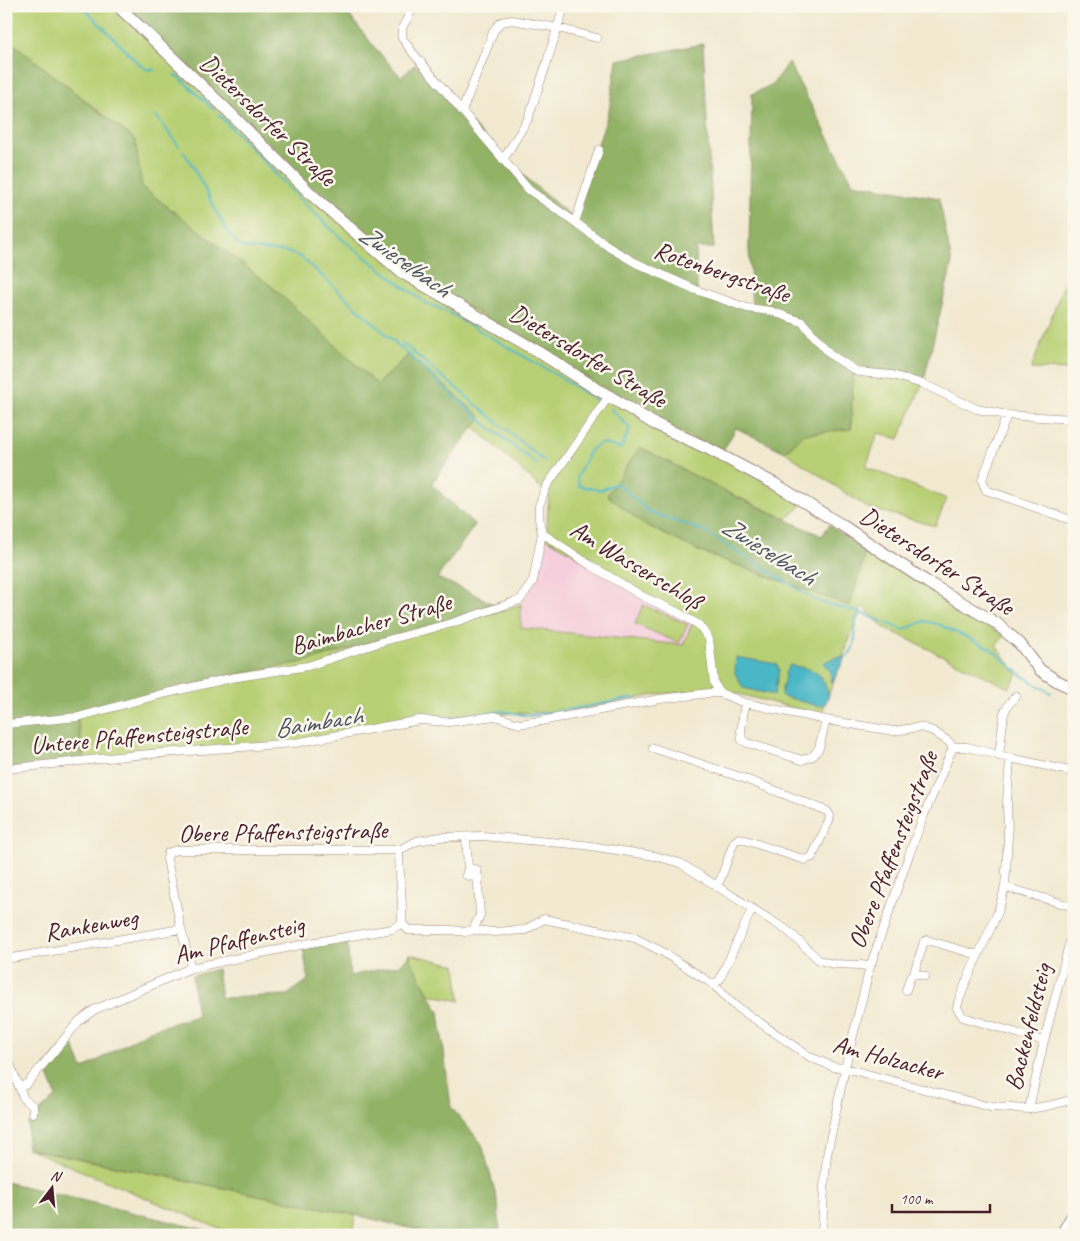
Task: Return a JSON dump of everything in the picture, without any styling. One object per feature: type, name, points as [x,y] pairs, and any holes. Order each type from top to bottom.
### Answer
[{"type":"main road","points":[[1062,1235],[1074,1214]]},
{"type":"street","name":"Dietersdorfer Straße","points":[[118,6],[223,106],[312,195],[400,272],[539,352],[593,387],[653,422],[775,484],[840,524],[927,582],[996,623],[1020,644],[1040,670],[1074,689]]},
{"type":"street","name":"Rotenbergstraße","points":[[414,6],[402,28],[402,38],[413,54],[529,190],[610,248],[636,263],[696,290],[747,308],[772,312],[802,322],[831,355],[858,372],[892,375],[916,381],[977,409],[1007,415],[1074,419]]},
{"type":"street","points":[[503,160],[528,119],[564,6]]},
{"type":"street","points":[[462,111],[494,30],[501,22],[512,20],[558,28],[597,38]]},
{"type":"street","points":[[575,222],[599,150]]},
{"type":"street","name":"Baimbacher Straße","points":[[6,724],[78,717],[158,695],[231,678],[308,666],[384,641],[452,623],[520,600],[533,581],[542,532],[539,506],[546,486],[609,396]]},
{"type":"street","points":[[1007,415],[982,480],[986,490],[1074,521]]},
{"type":"street","name":"Am Wasserschloß","points":[[542,532],[590,565],[644,597],[677,612],[699,625],[709,639],[714,683],[720,693]]},
{"type":"street","points":[[720,693],[745,703],[826,720],[894,731],[920,727],[933,731],[953,747],[967,747],[1074,772]]},
{"type":"street","name":"Untere Pfaffensteigstraße","points":[[6,769],[136,755],[295,743],[420,720],[449,722],[495,716],[520,724],[660,699],[720,693]]},
{"type":"street","points":[[999,756],[1004,713],[1016,696]]},
{"type":"street","points":[[745,703],[741,730],[742,740],[802,760],[813,756],[819,748],[826,720]]},
{"type":"street","name":"Obere Pfaffensteigstraße","points":[[822,1235],[827,1155],[845,1068],[870,967],[924,814],[953,747]]},
{"type":"street","points":[[653,748],[752,782],[827,811],[830,816],[830,821],[812,857],[805,860],[739,838],[734,842],[721,878],[716,886]]},
{"type":"street","points":[[1010,758],[1005,887],[990,933],[966,982],[957,1008],[963,1017],[1044,1041]]},
{"type":"street","name":"Obere Pfaffensteigstraße","points":[[191,968],[167,859],[168,853],[176,850],[399,850],[418,841],[441,837],[483,836],[584,845],[655,856],[680,863],[788,931],[819,960],[833,964],[870,967]]},
{"type":"street","points":[[466,837],[468,868],[477,870],[479,878],[480,915],[473,930]]},
{"type":"street","points":[[399,850],[402,923]]},
{"type":"street","points":[[1005,887],[1074,907]]},
{"type":"street","points":[[714,985],[720,979],[752,909]]},
{"type":"street","name":"Am Holzacker","points":[[402,923],[408,930],[495,932],[526,930],[544,919],[635,938],[661,951],[714,985],[734,1004],[810,1057],[834,1067],[845,1068],[990,1107],[1029,1109],[1074,1099]]},
{"type":"street","name":"Am Pfaffensteig","points":[[20,1087],[27,1084],[79,1020],[94,1010],[191,968],[301,945],[392,930],[402,923]]},
{"type":"street","name":"Backenfeldsteig","points":[[1029,1109],[1044,1041],[1074,925]]},
{"type":"street","name":"Rankenweg","points":[[6,959],[182,929]]},
{"type":"street","points":[[906,990],[914,973],[924,942],[927,940],[978,955]]},
{"type":"street","points":[[914,973],[925,976]]},
{"type":"street","points":[[6,1054],[24,1099],[33,1106],[34,1113]]},
{"type":"shaded area","points":[[546,538],[693,622],[684,645],[520,628],[521,604],[534,584]]},
{"type":"green space","points":[[6,6],[126,6],[405,270],[806,502],[787,519],[726,492],[642,523],[701,552],[850,606],[866,550],[1004,636],[996,646],[1018,675],[1009,688],[883,627],[862,606],[821,715],[719,689],[659,694],[579,710],[480,715],[389,723],[297,743],[84,760],[77,714],[228,676],[308,661],[384,639],[505,610],[521,604],[521,628],[683,645],[693,622],[546,538],[549,495],[474,427],[481,417],[408,355],[377,384],[271,286],[141,187],[135,140],[6,38]]},
{"type":"green space","points":[[126,6],[342,6],[401,77],[416,64],[506,160],[574,219],[609,110],[617,60],[703,44],[714,248],[696,248],[697,292],[752,310],[749,248],[752,94],[773,84],[788,62],[853,183],[939,198],[952,263],[924,380],[893,371],[853,374],[851,429],[804,434],[785,452],[736,428],[722,453],[657,419],[405,270],[313,192]]},
{"type":"green space","points":[[6,38],[135,140],[142,187],[271,286],[377,384],[409,355],[481,417],[431,484],[475,525],[437,578],[505,610],[384,639],[308,661],[228,676],[77,714],[84,760],[6,768]]},
{"type":"green space","points":[[1065,282],[1074,313],[1074,370],[1031,369]]},
{"type":"green space","points":[[893,371],[924,380],[899,439],[878,433],[866,467],[947,499],[935,526],[868,508],[785,452],[804,434],[851,429],[853,374]]},
{"type":"green space","points":[[640,447],[726,492],[822,536],[829,525],[866,550],[850,606],[701,552],[642,523],[607,495]]},
{"type":"green space","points":[[643,605],[688,624],[679,643],[635,624]]},
{"type":"green space","points":[[347,939],[350,976],[399,965],[410,954],[411,961],[439,1012],[451,1107],[482,1144],[498,1203],[500,1235],[437,1235],[356,1215],[27,1148],[28,1123],[56,1096],[45,1067],[70,1038],[83,1069],[150,1030],[197,1016],[192,976],[217,969],[221,998],[287,995],[308,980],[303,946]]},
{"type":"green space","points":[[410,954],[456,965],[460,1001],[429,994],[411,961]]},
{"type":"green space","points":[[27,1148],[356,1215],[354,1230],[356,1235],[234,1235]]},
{"type":"green space","points":[[6,1182],[226,1235],[6,1235]]},
{"type":"water","points":[[736,657],[777,664],[779,670],[774,695],[743,688],[735,673]]},
{"type":"water","points":[[846,657],[832,682],[830,671],[823,663],[833,658]]},
{"type":"water","points":[[790,665],[812,670],[819,675],[829,695],[825,704],[818,706],[782,696],[786,671]]},
{"type":"waterway","name":"Zwieselbach","points":[[82,6],[138,63],[146,69],[154,70]]},
{"type":"waterway","name":"Zwieselbach","points":[[174,75],[179,77],[213,109]]},
{"type":"waterway","name":"Zwieselbach","points":[[219,115],[299,198],[343,240],[425,303],[444,310],[563,379],[597,401]]},
{"type":"waterway","points":[[156,116],[179,146]]},
{"type":"waterway","points":[[183,151],[225,228],[235,242],[242,247],[287,252],[301,257],[485,424],[537,464]]},
{"type":"waterway","points":[[402,343],[545,462]]},
{"type":"waterway","name":"Zwieselbach","points":[[611,409],[630,428],[621,449],[602,443],[590,450],[577,477],[579,486],[601,490],[617,483],[649,512],[702,530],[817,601],[861,613],[904,630],[924,621],[938,624],[990,648],[1024,677],[1051,693]]},
{"type":"waterway","name":"Baimbach","points":[[846,657],[850,654],[854,645],[856,618],[861,613]]},
{"type":"waterway","name":"Baimbach","points":[[440,718],[503,711],[528,716],[634,698]]}]
